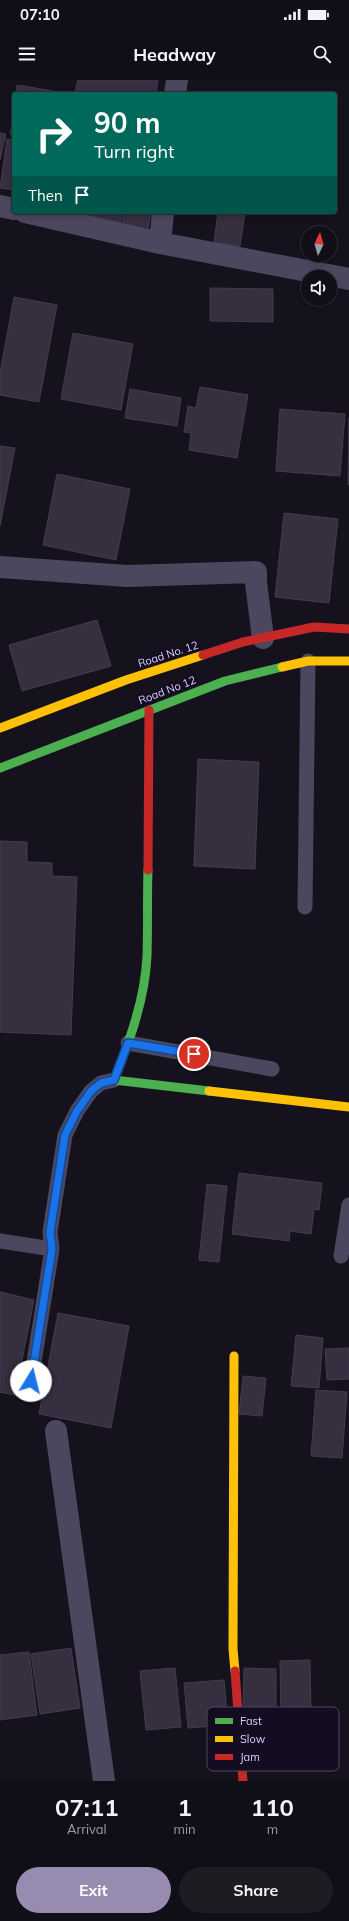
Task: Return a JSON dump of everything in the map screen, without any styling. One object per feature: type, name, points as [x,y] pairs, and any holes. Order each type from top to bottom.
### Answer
[{"type":"street","points":[[175,92],[177,80]]},
{"type":"street","points":[[0,206],[12,209]]},
{"type":"street","points":[[34,214],[160,243],[349,279]]},
{"type":"street","points":[[160,243],[163,214]]},
{"type":"street","points":[[0,567],[127,576],[256,572],[256,583],[264,638]]},
{"type":"street","name":"Road No. 12","points":[[0,728],[126,680],[243,642],[314,627],[349,629]]},
{"type":"street","name":"Road No 12","points":[[0,768],[225,681],[308,661],[349,661]]},
{"type":"street","points":[[149,710],[147,957],[142,993],[128,1043],[114,1080],[349,1107]]},
{"type":"street","points":[[234,1356],[233,1648],[237,1707]]},
{"type":"street","points":[[56,1432],[104,1781]]},
{"type":"street","points":[[242,1771],[243,1781]]},
{"type":"lane","points":[[305,907],[308,661]]},
{"type":"lane","points":[[128,1043],[272,1069]]},
{"type":"lane","points":[[31,1381],[52,1249],[50,1232],[65,1135],[77,1111],[91,1091],[101,1083],[114,1080]]},
{"type":"lane","points":[[341,1256],[349,1205]]},
{"type":"lane","points":[[0,1240],[52,1249]]},
{"type":"building","points":[[78,80],[158,80],[156,92],[75,92]]},
{"type":"building","points":[[17,85],[59,92],[16,92]]},
{"type":"building","points":[[12,122],[12,134],[10,134]]},
{"type":"building","points":[[0,133],[6,134],[0,160]]},
{"type":"building","points":[[7,139],[12,140],[12,190],[0,188]]},
{"type":"building","points":[[92,214],[122,214],[120,225],[91,221]]},
{"type":"building","points":[[124,214],[151,214],[147,235],[121,231]]},
{"type":"building","points":[[218,214],[245,214],[240,246],[214,243]]},
{"type":"building","points":[[210,288],[273,289],[273,322],[210,321]]},
{"type":"building","points":[[14,297],[57,305],[39,402],[0,395],[0,373]]},
{"type":"building","points":[[73,333],[133,344],[121,410],[61,399]]},
{"type":"building","points":[[200,387],[248,395],[237,458],[189,450],[191,433],[184,432],[188,406],[196,408]]},
{"type":"building","points":[[130,389],[181,398],[177,426],[125,418]]},
{"type":"building","points":[[280,409],[345,414],[340,476],[276,471]]},
{"type":"building","points":[[349,418],[349,485],[348,485]]},
{"type":"building","points":[[0,446],[15,448],[0,526]]},
{"type":"building","points":[[57,474],[130,489],[116,560],[43,545]]},
{"type":"building","points":[[284,513],[338,519],[329,603],[275,597]]},
{"type":"building","points":[[97,620],[111,666],[22,691],[9,645]]},
{"type":"building","points":[[198,759],[259,762],[255,869],[194,866]]},
{"type":"building","points":[[0,841],[27,842],[27,862],[52,863],[52,876],[77,877],[71,1035],[0,1032]]},
{"type":"building","points":[[239,1173],[322,1183],[319,1210],[314,1209],[311,1234],[290,1231],[289,1241],[232,1234]]},
{"type":"building","points":[[207,1184],[227,1186],[219,1262],[199,1260]]},
{"type":"building","points":[[0,1292],[34,1300],[15,1395],[0,1392]]},
{"type":"building","points":[[58,1313],[129,1326],[111,1428],[39,1414]]},
{"type":"building","points":[[296,1335],[323,1338],[319,1388],[291,1386]]},
{"type":"building","points":[[349,1348],[349,1379],[327,1380],[325,1349]]},
{"type":"building","points":[[243,1376],[266,1378],[262,1416],[239,1414]]},
{"type":"building","points":[[316,1390],[347,1392],[342,1458],[311,1456]]},
{"type":"building","points":[[71,1648],[80,1708],[40,1714],[31,1654]]},
{"type":"building","points":[[29,1652],[37,1715],[0,1720],[0,1655]]},
{"type":"building","points":[[310,1660],[311,1707],[281,1707],[280,1661]]},
{"type":"building","points":[[175,1668],[181,1727],[146,1730],[140,1671]]},
{"type":"building","points":[[244,1668],[276,1669],[276,1707],[243,1707]]},
{"type":"building","points":[[224,1680],[226,1707],[207,1707],[207,1727],[188,1728],[184,1683]]},
{"type":"traffic: fast","points":[[0,768],[225,681],[282,667]]},
{"type":"traffic: fast","points":[[148,870],[146,972],[136,1019],[114,1080],[209,1091]]},
{"type":"traffic: slow","points":[[0,728],[126,680],[203,655]]},
{"type":"traffic: slow","points":[[282,667],[308,661],[349,661]]},
{"type":"traffic: slow","points":[[209,1091],[349,1107]]},
{"type":"traffic: slow","points":[[234,1356],[233,1649],[235,1671]]},
{"type":"traffic: jam","points":[[203,655],[243,642],[314,627],[349,629]]},
{"type":"traffic: jam","points":[[148,870],[149,710]]},
{"type":"traffic: jam","points":[[235,1671],[238,1707]]},
{"type":"traffic: jam","points":[[242,1771],[243,1781]]},
{"type":"route","points":[[31,1381],[52,1249],[50,1232],[65,1135],[77,1111],[91,1091],[101,1083],[114,1080],[128,1043],[194,1054]]}]
